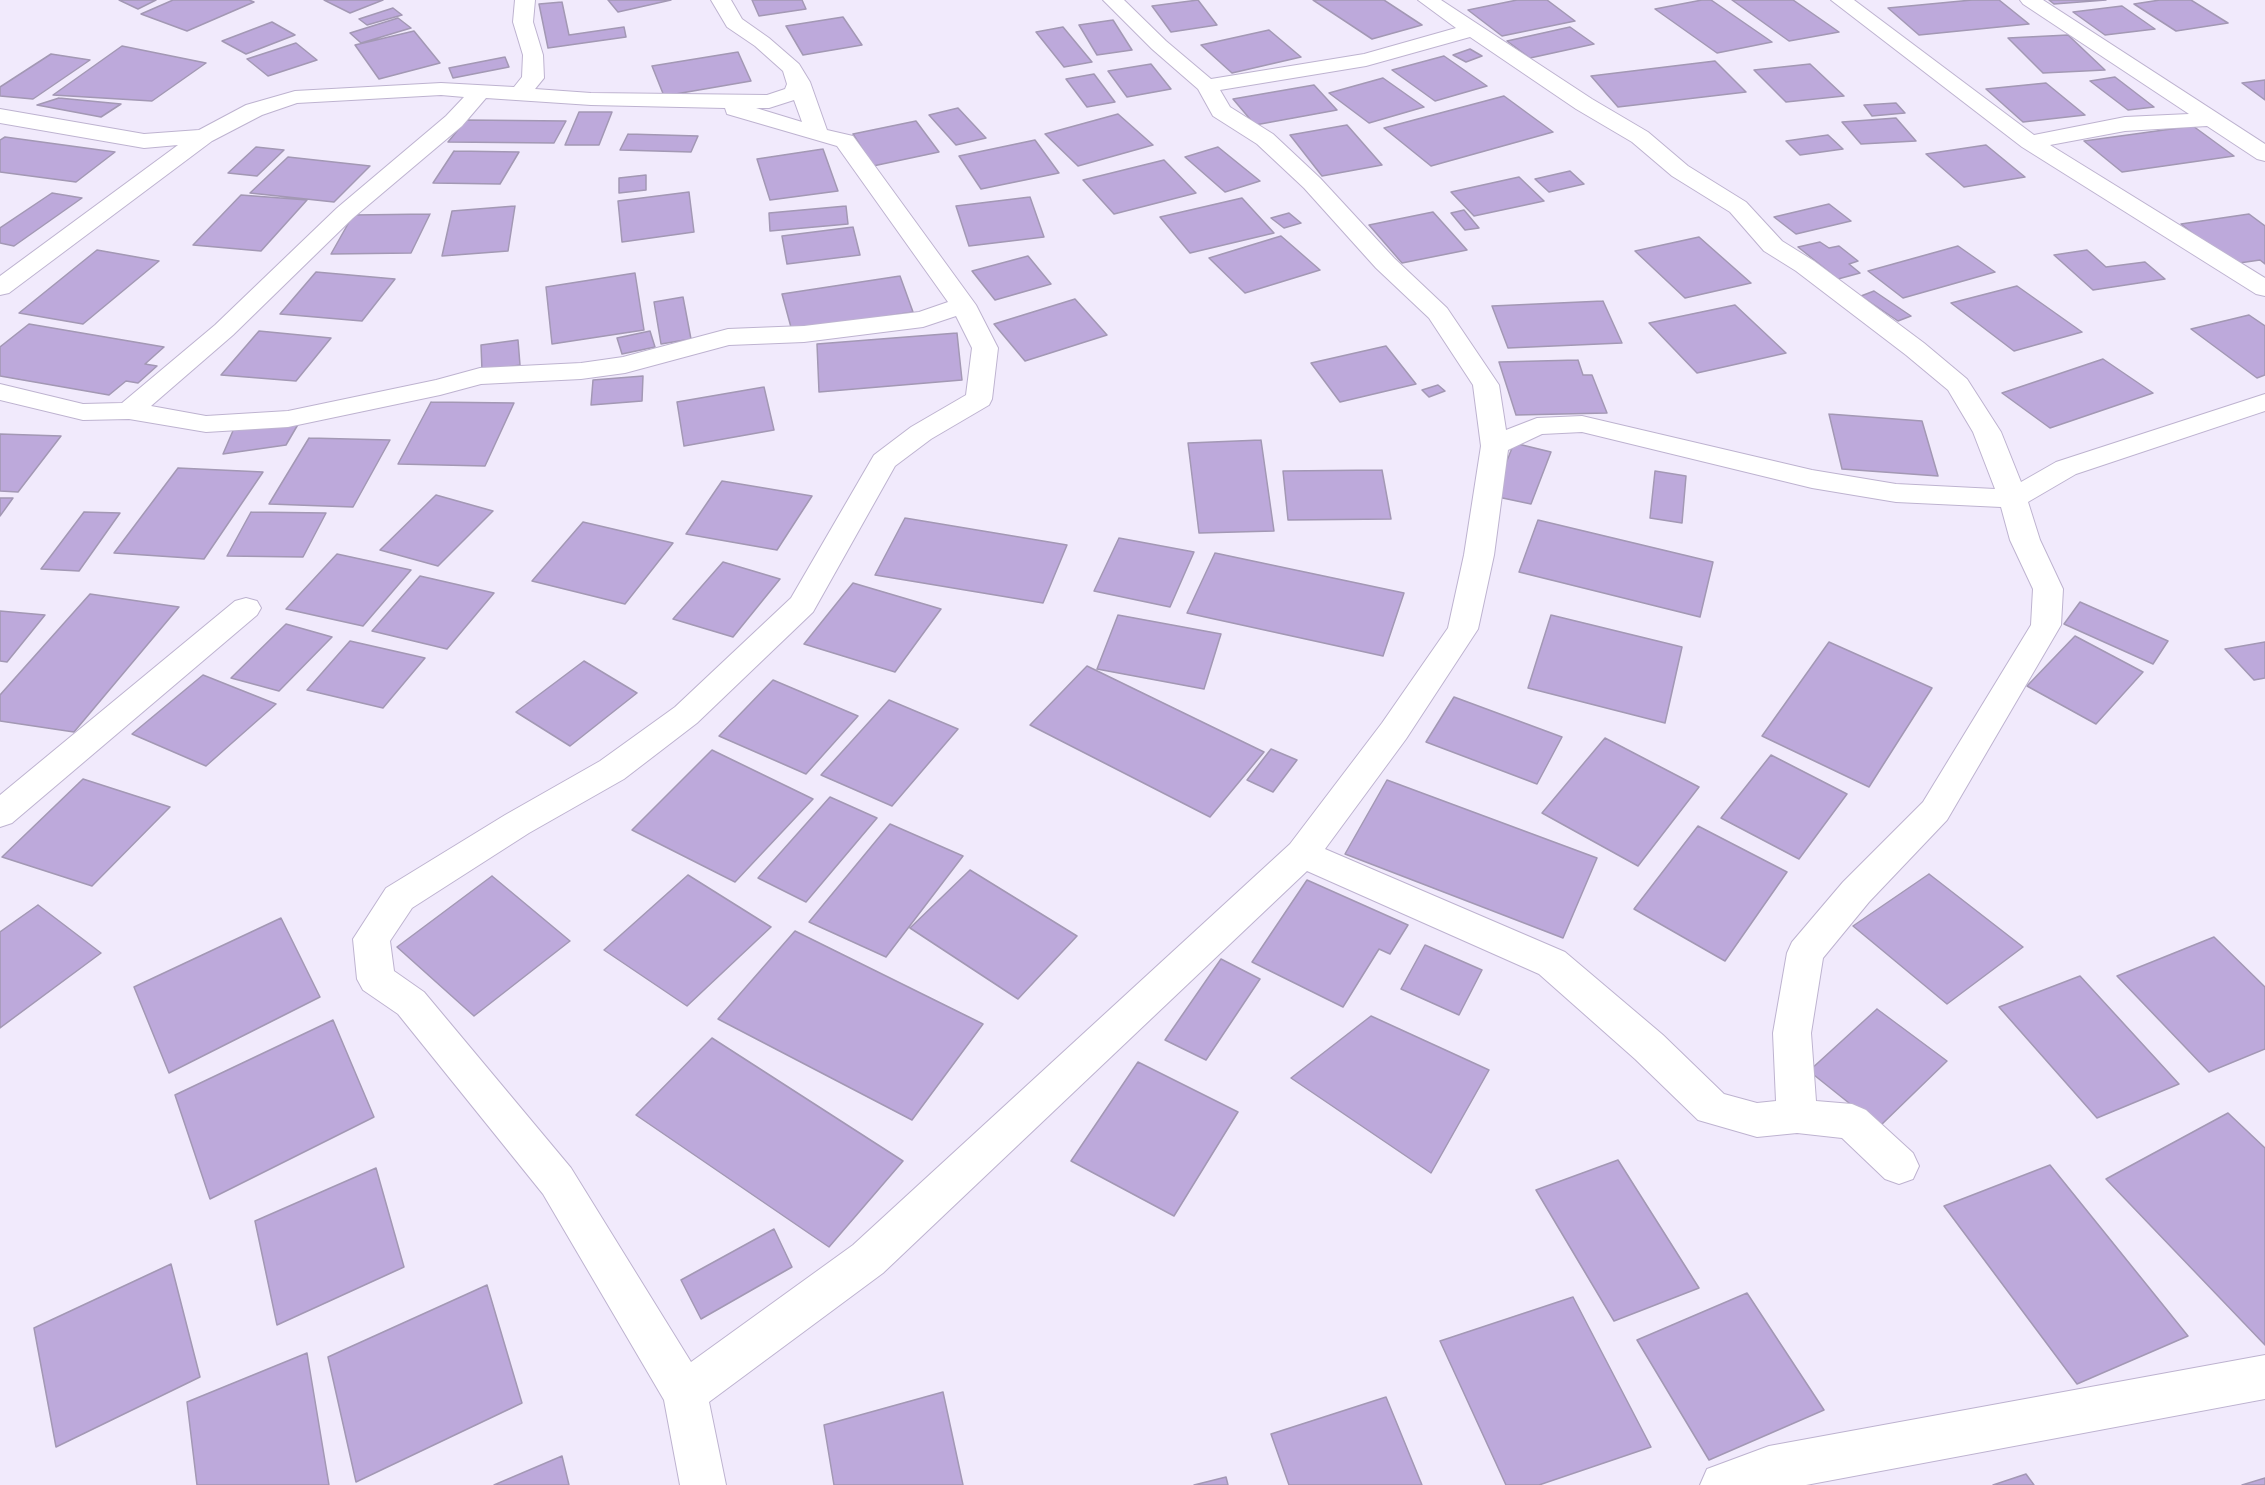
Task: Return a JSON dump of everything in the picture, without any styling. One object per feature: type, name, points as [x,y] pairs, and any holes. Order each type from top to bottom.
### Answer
[{"type":"street","points":[[519,95],[533,78],[533,55],[523,22],[525,0]]},
{"type":"street","points":[[721,0],[734,23],[762,42],[792,68],[818,134]]},
{"type":"street","points":[[685,1393],[868,1259],[1302,854],[1394,731],[1462,629],[1479,555],[1496,446],[1486,385],[1438,313],[1385,263],[1312,183],[1266,139],[1221,111],[1207,86],[1159,45],[1113,0]]},
{"type":"street","points":[[1428,0],[1584,104],[1640,138],[1680,171],[1738,207],[1773,246],[1805,266],[1915,349],[1958,385],[1987,432],[2013,499],[2025,540],[2048,589],[2046,626],[1935,811],[1856,892],[1805,953],[1792,1033],[1797,1116]]},
{"type":"street","points":[[2030,0],[2265,154]]},
{"type":"street","points":[[1849,2],[2030,142],[2265,289]]},
{"type":"street","points":[[1207,86],[1366,60],[1472,30]]},
{"type":"street","points":[[0,288],[204,136],[254,110],[295,97],[441,89],[519,95],[769,102],[793,93],[799,82]]},
{"type":"street","points":[[129,411],[224,330],[345,213],[454,121],[481,91]]},
{"type":"street","points":[[703,1485],[685,1393],[557,1181],[411,1003],[376,979],[371,939],[399,898],[517,824],[612,770],[686,715],[802,605],[884,461],[921,433],[979,399],[985,348],[963,305],[844,141],[716,102]]},
{"type":"street","points":[[0,117],[144,141],[204,136]]},
{"type":"street","points":[[2030,142],[2125,124],[2211,119]]},
{"type":"street","points":[[0,392],[82,412],[129,411],[206,424],[288,419],[440,387],[480,376],[581,371],[625,366],[728,337],[804,334],[923,319],[963,305]]},
{"type":"street","points":[[1496,446],[1537,426],[1582,424],[1812,479],[1896,493],[2013,499],[2066,468],[2265,402]]},
{"type":"street","points":[[0,814],[246,608]]},
{"type":"street","points":[[1302,854],[1552,963],[1649,1047],[1712,1108],[1757,1120],[1797,1116],[1852,1122],[1899,1166]]},
{"type":"street","points":[[1722,1485],[1769,1469],[2265,1377]]},
{"type":"building","points":[[119,0],[156,0],[138,9]]},
{"type":"building","points":[[173,0],[249,0],[254,2],[187,31],[141,14]]},
{"type":"building","points":[[324,0],[383,0],[350,13]]},
{"type":"building","points":[[608,0],[671,0],[618,12]]},
{"type":"building","points":[[752,0],[802,0],[806,9],[759,16]]},
{"type":"building","points":[[1198,0],[1217,25],[1171,32],[1152,6]]},
{"type":"building","points":[[1313,0],[1384,0],[1422,25],[1372,39]]},
{"type":"building","points":[[1517,0],[1547,0],[1575,21],[1502,36],[1468,10]]},
{"type":"building","points":[[1711,0],[1772,42],[1717,53],[1655,9]]},
{"type":"building","points":[[1732,0],[1793,0],[1839,32],[1789,41]]},
{"type":"building","points":[[1972,0],[1999,0],[2029,24],[1919,35],[1888,8]]},
{"type":"building","points":[[2049,0],[2106,0],[2054,4]]},
{"type":"building","points":[[2160,0],[2191,0],[2228,23],[2176,31],[2134,4]]},
{"type":"building","points":[[562,2],[569,35],[624,27],[626,37],[548,48],[539,4]]},
{"type":"building","points":[[2122,6],[2155,29],[2105,35],[2073,12]]},
{"type":"building","points":[[393,8],[402,15],[367,25],[359,19]]},
{"type":"building","points":[[843,17],[862,45],[803,55],[786,26]]},
{"type":"building","points":[[398,18],[411,28],[361,43],[350,33]]},
{"type":"building","points":[[1113,20],[1132,50],[1097,55],[1079,25]]},
{"type":"building","points":[[272,22],[295,35],[246,54],[222,41]]},
{"type":"building","points":[[1063,27],[1092,62],[1064,67],[1036,32]]},
{"type":"building","points":[[1570,27],[1594,44],[1530,58],[1507,41]]},
{"type":"building","points":[[1269,30],[1301,57],[1232,73],[1201,45]]},
{"type":"building","points":[[414,31],[440,63],[379,79],[355,45]]},
{"type":"building","points":[[2068,35],[2105,70],[2043,73],[2008,38]]},
{"type":"building","points":[[296,43],[317,60],[268,76],[247,59]]},
{"type":"building","points":[[122,46],[206,63],[152,101],[53,95]]},
{"type":"building","points":[[1470,49],[1482,56],[1466,62],[1453,55]]},
{"type":"building","points":[[738,52],[751,81],[664,96],[652,66]]},
{"type":"building","points":[[51,54],[90,60],[33,99],[0,96],[0,87]]},
{"type":"building","points":[[1444,56],[1487,86],[1435,101],[1392,70]]},
{"type":"building","points":[[505,57],[509,67],[453,78],[449,68]]},
{"type":"building","points":[[1715,61],[1746,92],[1618,107],[1591,76]]},
{"type":"building","points":[[1151,64],[1171,89],[1127,97],[1108,71]]},
{"type":"building","points":[[1810,64],[1844,96],[1786,102],[1754,70]]},
{"type":"building","points":[[1094,74],[1115,102],[1087,107],[1066,79]]},
{"type":"building","points":[[2115,77],[2154,107],[2128,110],[2090,81]]},
{"type":"building","points":[[1383,78],[1424,107],[1369,123],[1329,93]]},
{"type":"building","points":[[2265,80],[2265,100],[2242,83]]},
{"type":"building","points":[[2046,83],[2085,115],[2023,122],[1986,89]]},
{"type":"building","points":[[1314,85],[1337,110],[1255,125],[1233,99]]},
{"type":"building","points":[[1504,96],[1553,132],[1431,166],[1384,128]]},
{"type":"building","points":[[59,98],[121,104],[101,117],[37,105]]},
{"type":"building","points":[[1896,103],[1905,113],[1872,116],[1864,105]]},
{"type":"building","points":[[958,108],[986,138],[956,145],[929,115]]},
{"type":"building","points":[[579,112],[612,112],[599,145],[565,145]]},
{"type":"building","points":[[1118,114],[1153,145],[1078,166],[1045,134]]},
{"type":"building","points":[[1896,118],[1916,141],[1861,144],[1842,122]]},
{"type":"building","points":[[466,120],[566,121],[554,143],[448,142]]},
{"type":"building","points":[[916,121],[939,152],[873,166],[853,134]]},
{"type":"building","points":[[1347,125],[1382,165],[1322,176],[1290,135]]},
{"type":"building","points":[[2193,126],[2234,156],[2122,172],[2084,141]]},
{"type":"building","points":[[628,134],[698,136],[691,152],[620,150]]},
{"type":"building","points":[[1828,135],[1843,149],[1800,155],[1786,141]]},
{"type":"building","points":[[5,137],[115,152],[76,182],[0,172],[0,140]]},
{"type":"building","points":[[1035,140],[1059,173],[981,189],[959,156]]},
{"type":"building","points":[[1986,145],[2025,177],[1964,187],[1926,154]]},
{"type":"building","points":[[256,147],[284,150],[257,176],[228,173]]},
{"type":"building","points":[[1218,147],[1260,181],[1225,192],[1185,157]]},
{"type":"building","points":[[823,149],[838,191],[770,200],[757,159]]},
{"type":"building","points":[[454,151],[519,152],[500,184],[433,183]]},
{"type":"building","points":[[288,157],[370,166],[334,202],[250,193]]},
{"type":"building","points":[[1164,160],[1196,193],[1114,214],[1083,180]]},
{"type":"building","points":[[1570,171],[1584,184],[1549,192],[1535,179]]},
{"type":"building","points":[[646,175],[646,190],[619,193],[619,178]]},
{"type":"building","points":[[1519,177],[1544,201],[1474,216],[1451,192]]},
{"type":"building","points":[[689,192],[694,232],[622,242],[618,201]]},
{"type":"building","points":[[52,193],[82,198],[14,246],[0,243],[0,228]]},
{"type":"building","points":[[241,195],[307,200],[261,251],[193,245]]},
{"type":"building","points":[[1030,197],[1044,237],[969,246],[956,206]]},
{"type":"building","points":[[1242,198],[1274,233],[1190,253],[1160,217]]},
{"type":"building","points":[[1829,204],[1851,221],[1796,234],[1774,217]]},
{"type":"building","points":[[515,206],[508,251],[442,256],[452,211]]},
{"type":"building","points":[[846,206],[848,224],[770,231],[769,213]]},
{"type":"building","points":[[1464,210],[1479,228],[1465,230],[1451,213]]},
{"type":"building","points":[[1433,212],[1467,250],[1402,263],[1369,225]]},
{"type":"building","points":[[1289,213],[1301,223],[1284,228],[1271,218]]},
{"type":"building","points":[[430,214],[411,253],[331,254],[353,215]]},
{"type":"building","points":[[2249,214],[2265,226],[2265,264],[2260,260],[2232,264],[2181,224]]},
{"type":"building","points":[[853,227],[860,255],[787,264],[782,236]]},
{"type":"building","points":[[1281,236],[1320,270],[1245,293],[1209,258]]},
{"type":"building","points":[[1699,237],[1751,283],[1685,298],[1635,251]]},
{"type":"building","points":[[1820,242],[1829,248],[1839,246],[1858,261],[1849,264],[1860,273],[1838,279],[1798,247]]},
{"type":"building","points":[[1958,246],[1995,272],[1903,298],[1868,271]]},
{"type":"building","points":[[97,250],[159,261],[83,324],[19,313]]},
{"type":"building","points":[[2087,250],[2106,267],[2145,262],[2165,279],[2093,290],[2054,255]]},
{"type":"building","points":[[1028,256],[1051,284],[995,300],[972,271]]},
{"type":"building","points":[[316,272],[395,279],[362,321],[280,314]]},
{"type":"building","points":[[635,273],[644,330],[552,344],[546,287]]},
{"type":"building","points":[[900,276],[913,312],[792,331],[782,294]]},
{"type":"building","points":[[2017,286],[2082,332],[2014,351],[1951,303]]},
{"type":"building","points":[[1874,291],[1911,316],[1898,321],[1861,296]]},
{"type":"building","points":[[683,297],[691,339],[661,344],[654,302]]},
{"type":"building","points":[[1075,299],[1107,335],[1025,361],[994,324]]},
{"type":"building","points":[[1603,301],[1622,343],[1508,348],[1492,306]]},
{"type":"building","points":[[1735,305],[1786,353],[1697,373],[1649,323]]},
{"type":"building","points":[[2249,315],[2265,326],[2265,375],[2257,378],[2191,329]]},
{"type":"building","points":[[29,324],[164,347],[145,364],[157,366],[138,383],[126,381],[109,395],[0,376],[0,347]]},
{"type":"building","points":[[259,331],[331,338],[296,381],[221,375]]},
{"type":"building","points":[[650,331],[655,347],[622,354],[617,338]]},
{"type":"building","points":[[957,333],[962,380],[819,392],[817,344]]},
{"type":"building","points":[[518,340],[520,365],[482,371],[481,345]]},
{"type":"building","points":[[1386,346],[1416,384],[1340,402],[1311,363]]},
{"type":"building","points":[[2103,359],[2153,393],[2050,428],[2002,393]]},
{"type":"building","points":[[1578,360],[1583,375],[1592,375],[1607,413],[1516,415],[1499,362]]},
{"type":"building","points":[[643,376],[642,401],[591,405],[593,380]]},
{"type":"building","points":[[1438,385],[1445,391],[1429,397],[1422,390]]},
{"type":"building","points":[[764,387],[774,430],[684,446],[677,402]]},
{"type":"building","points":[[431,402],[514,403],[485,466],[398,464]]},
{"type":"building","points":[[1829,414],[1922,421],[1938,476],[1842,469]]},
{"type":"building","points":[[300,421],[286,445],[223,454],[235,426]]},
{"type":"building","points":[[0,434],[61,436],[18,492],[0,491]]},
{"type":"building","points":[[309,438],[390,440],[353,507],[269,504]]},
{"type":"building","points":[[1261,440],[1274,531],[1199,533],[1188,443]]},
{"type":"building","points":[[1514,443],[1551,452],[1531,504],[1493,496]]},
{"type":"building","points":[[178,468],[263,472],[204,559],[114,553]]},
{"type":"building","points":[[1382,470],[1391,519],[1288,520],[1283,471]]},
{"type":"building","points":[[1655,471],[1686,476],[1682,523],[1650,518]]},
{"type":"building","points":[[722,481],[812,496],[777,550],[686,534]]},
{"type":"building","points":[[436,495],[493,511],[438,566],[380,550]]},
{"type":"building","points":[[0,498],[13,498],[0,516]]},
{"type":"building","points":[[84,512],[120,513],[79,571],[41,569]]},
{"type":"building","points":[[251,512],[326,513],[303,557],[227,556]]},
{"type":"building","points":[[905,518],[1067,545],[1043,603],[875,575]]},
{"type":"building","points":[[1538,520],[1713,562],[1700,617],[1519,572]]},
{"type":"building","points":[[583,522],[673,543],[625,604],[532,581]]},
{"type":"building","points":[[1119,538],[1194,552],[1170,607],[1094,591]]},
{"type":"building","points":[[1215,553],[1404,593],[1383,656],[1187,613]]},
{"type":"building","points":[[337,554],[411,570],[363,626],[286,609]]},
{"type":"building","points":[[723,562],[780,579],[733,637],[673,619]]},
{"type":"building","points":[[420,576],[494,593],[447,649],[372,631]]},
{"type":"building","points":[[853,583],[941,609],[895,672],[804,644]]},
{"type":"building","points":[[90,594],[179,607],[74,732],[0,721],[0,695]]},
{"type":"building","points":[[2080,602],[2168,641],[2153,664],[2064,624]]},
{"type":"building","points":[[0,611],[45,615],[7,662],[0,661]]},
{"type":"building","points":[[1118,615],[1221,634],[1204,689],[1097,669]]},
{"type":"building","points":[[1551,615],[1682,647],[1665,723],[1528,688]]},
{"type":"building","points":[[286,624],[332,637],[279,691],[231,678]]},
{"type":"building","points":[[2075,636],[2143,672],[2096,724],[2027,686]]},
{"type":"building","points":[[350,641],[425,658],[383,708],[307,690]]},
{"type":"building","points":[[1829,642],[1932,688],[1869,787],[1762,736]]},
{"type":"building","points":[[2265,642],[2265,678],[2254,680],[2225,649]]},
{"type":"building","points":[[584,661],[637,693],[570,746],[516,712]]},
{"type":"building","points":[[1087,666],[1264,752],[1210,817],[1030,725]]},
{"type":"building","points":[[203,675],[276,704],[206,766],[132,734]]},
{"type":"building","points":[[773,680],[858,716],[806,774],[719,736]]},
{"type":"building","points":[[1454,697],[1562,737],[1537,784],[1426,742]]},
{"type":"building","points":[[889,700],[958,729],[892,806],[821,775]]},
{"type":"building","points":[[1605,738],[1699,787],[1638,866],[1542,813]]},
{"type":"building","points":[[1271,749],[1297,760],[1273,792],[1247,780]]},
{"type":"building","points":[[712,750],[813,799],[735,882],[632,830]]},
{"type":"building","points":[[1771,755],[1847,794],[1799,859],[1721,818]]},
{"type":"building","points":[[83,779],[170,807],[92,886],[2,857]]},
{"type":"building","points":[[1387,780],[1597,858],[1563,938],[1345,854]]},
{"type":"building","points":[[830,797],[877,818],[806,902],[758,878]]},
{"type":"building","points":[[890,824],[963,856],[886,957],[809,922]]},
{"type":"building","points":[[1698,826],[1787,872],[1725,961],[1634,909]]},
{"type":"building","points":[[970,870],[1077,936],[1018,999],[910,928]]},
{"type":"building","points":[[1929,874],[2023,947],[1947,1004],[1853,926]]},
{"type":"building","points":[[688,875],[771,927],[687,1006],[604,950]]},
{"type":"building","points":[[492,876],[570,941],[474,1016],[397,947]]},
{"type":"building","points":[[1307,880],[1408,925],[1390,954],[1379,949],[1343,1007],[1252,962]]},
{"type":"building","points":[[38,905],[101,953],[0,1028],[0,932]]},
{"type":"building","points":[[281,918],[320,997],[169,1073],[134,987]]},
{"type":"building","points":[[795,931],[983,1024],[912,1120],[718,1019]]},
{"type":"building","points":[[2214,937],[2265,987],[2265,1049],[2209,1072],[2117,976]]},
{"type":"building","points":[[1425,945],[1482,970],[1459,1015],[1401,989]]},
{"type":"building","points":[[1221,959],[1260,979],[1206,1060],[1165,1040]]},
{"type":"building","points":[[2080,976],[2179,1084],[2097,1118],[1999,1007]]},
{"type":"building","points":[[1877,1009],[1947,1061],[1879,1127],[1809,1071]]},
{"type":"building","points":[[1371,1016],[1489,1070],[1431,1173],[1291,1078]]},
{"type":"building","points":[[333,1020],[374,1117],[210,1199],[175,1095]]},
{"type":"building","points":[[712,1038],[903,1161],[829,1247],[636,1115]]},
{"type":"building","points":[[1138,1062],[1238,1112],[1174,1216],[1071,1161]]},
{"type":"building","points":[[2228,1113],[2265,1148],[2265,1345],[2106,1179]]},
{"type":"building","points":[[1618,1160],[1699,1288],[1614,1321],[1536,1190]]},
{"type":"building","points":[[2050,1165],[2188,1336],[2077,1384],[1944,1206]]},
{"type":"building","points":[[376,1168],[404,1267],[277,1325],[255,1221]]},
{"type":"building","points":[[774,1229],[792,1267],[701,1319],[681,1280]]},
{"type":"building","points":[[171,1264],[200,1377],[56,1447],[34,1328]]},
{"type":"building","points":[[487,1285],[522,1403],[356,1482],[328,1357]]},
{"type":"building","points":[[1747,1293],[1824,1410],[1709,1460],[1637,1340]]},
{"type":"building","points":[[1573,1297],[1651,1447],[1539,1485],[1506,1485],[1440,1341]]},
{"type":"building","points":[[307,1353],[329,1485],[197,1485],[187,1402]]},
{"type":"building","points":[[943,1392],[963,1485],[834,1485],[824,1425]]},
{"type":"building","points":[[1386,1397],[1422,1485],[1289,1485],[1271,1434]]},
{"type":"building","points":[[562,1456],[569,1485],[494,1485]]},
{"type":"building","points":[[2026,1474],[2034,1485],[1993,1485]]},
{"type":"building","points":[[1226,1477],[1228,1485],[1194,1485]]},
{"type":"building","points":[[2265,1478],[2265,1485],[2242,1485]]}]
